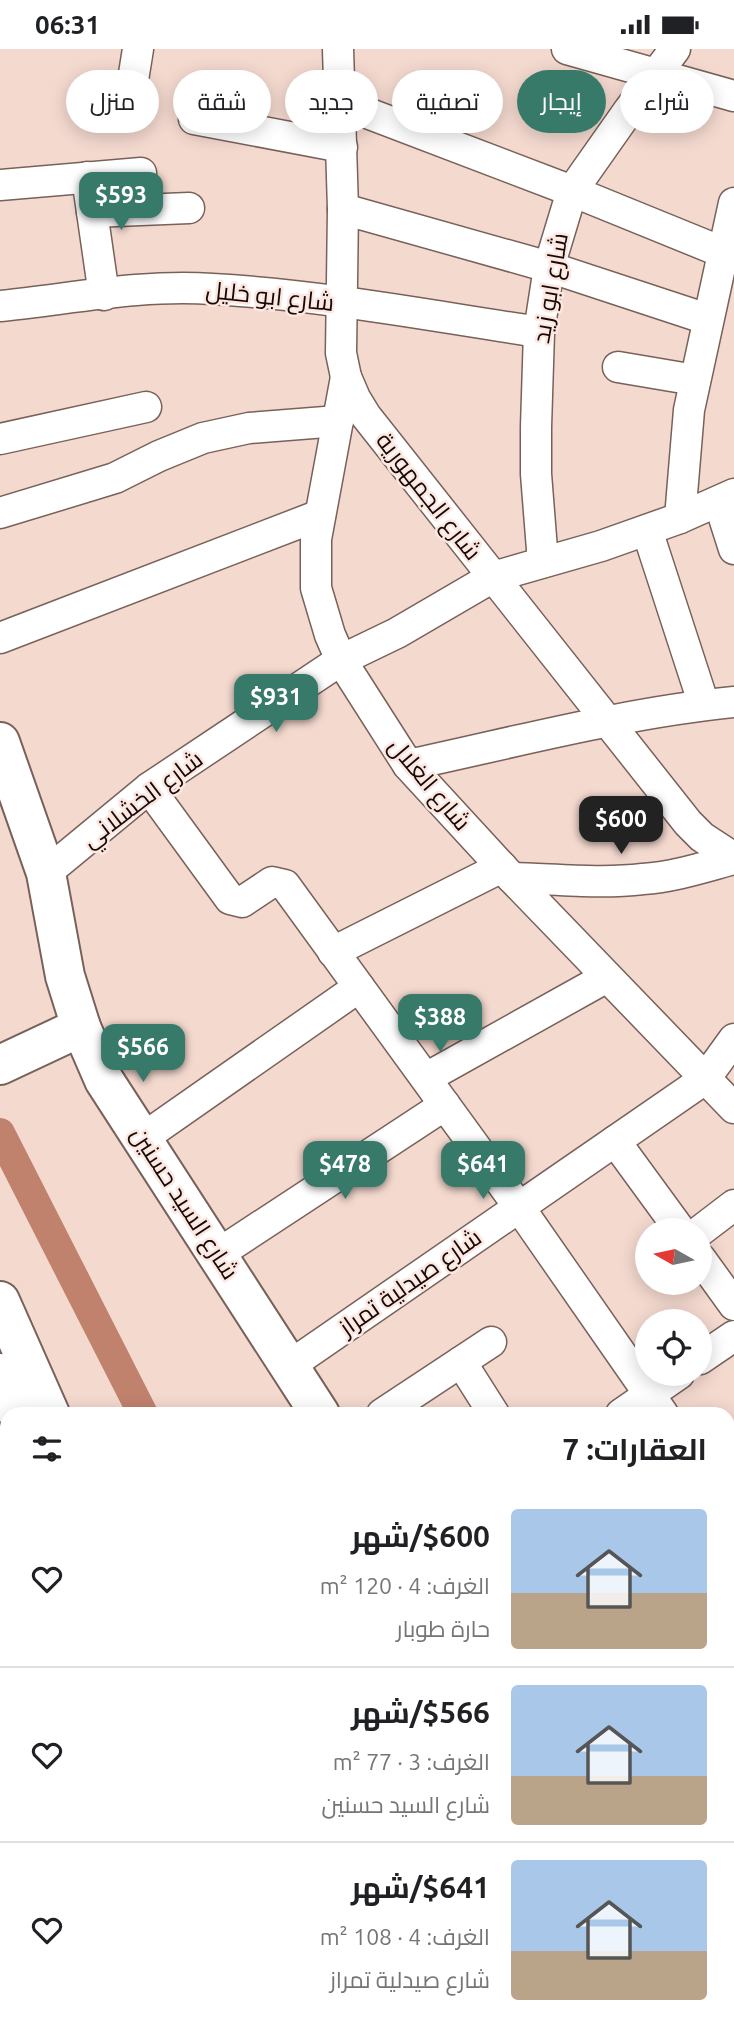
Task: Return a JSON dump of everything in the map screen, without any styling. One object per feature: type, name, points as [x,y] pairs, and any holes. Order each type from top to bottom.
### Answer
[{"type":"street","points":[[135,70],[138,49]]},
{"type":"street","name":"شارع الجمهورية","points":[[338,49],[339,70]]},
{"type":"street","points":[[567,49],[615,56],[644,70]]},
{"type":"street","name":"شارع ابو زيد","points":[[659,70],[675,49]]},
{"type":"street","points":[[714,91],[734,96]]},
{"type":"street","points":[[378,117],[722,252]]},
{"type":"street","name":"شارع ابو زيد","points":[[543,562],[536,474],[539,333],[549,267],[572,191],[620,124]]},
{"type":"street","points":[[268,133],[342,147]]},
{"type":"street","name":"شارع الجمهورية","points":[[342,133],[341,353],[346,377],[355,398],[366,417],[688,823],[702,837],[734,858]]},
{"type":"street","points":[[0,185],[141,173]]},
{"type":"street","points":[[87,177],[104,295]]},
{"type":"street","points":[[680,518],[689,410],[707,319],[725,285],[722,252],[734,203]]},
{"type":"street","points":[[92,212],[189,208]]},
{"type":"street","points":[[343,209],[549,267],[707,319]]},
{"type":"street","name":"شارع ابو خليل","points":[[0,306],[175,288],[211,289],[342,302],[539,333]]},
{"type":"street","points":[[618,367],[695,380]]},
{"type":"street","name":"شارع الغلال","points":[[346,377],[320,515],[314,563],[322,612],[341,660],[408,765],[734,1108]]},
{"type":"street","points":[[0,439],[146,407]]},
{"type":"street","points":[[0,513],[115,478],[203,438],[249,428],[338,421]]},
{"type":"street","points":[[726,498],[734,549]]},
{"type":"street","name":"شارع الخشلاني","points":[[46,873],[149,788],[341,660],[397,633],[493,577],[601,546],[680,518],[726,498]]},
{"type":"street","points":[[0,638],[320,515]]},
{"type":"street","points":[[647,530],[704,705]]},
{"type":"street","points":[[408,765],[607,723],[734,702]]},
{"type":"street","name":"شارع السيد حسنين","points":[[0,742],[46,873],[65,976],[81,1027],[104,1080],[315,1407]]},
{"type":"street","points":[[149,788],[230,899],[242,902],[268,884],[285,885],[519,1207],[656,1404],[670,1386]]},
{"type":"street","points":[[333,952],[507,872],[599,881],[645,879],[689,871],[734,858]]},
{"type":"street","points":[[426,1078],[607,977]]},
{"type":"street","points":[[143,1138],[359,987]]},
{"type":"street","points":[[7,1061],[81,1027]]},
{"type":"street","name":"شارع صيدلية تمراز","points":[[289,1366],[705,1079],[734,1039]]},
{"type":"street","points":[[218,1254],[445,1105]]},
{"type":"street","points":[[615,1141],[671,1218]]},
{"type":"street","points":[[712,1222],[734,1205]]},
{"type":"street","points":[[712,1275],[734,1305]]},
{"type":"street","points":[[0,1301],[47,1407]]},
{"type":"street","points":[[712,1351],[734,1336]]},
{"type":"street","points":[[393,1407],[491,1342]]},
{"type":"street","points":[[461,1362],[490,1407]]},
{"type":"street","points":[[0,1373],[15,1407]]},
{"type":"waterway","points":[[0,1133],[139,1407]]}]
